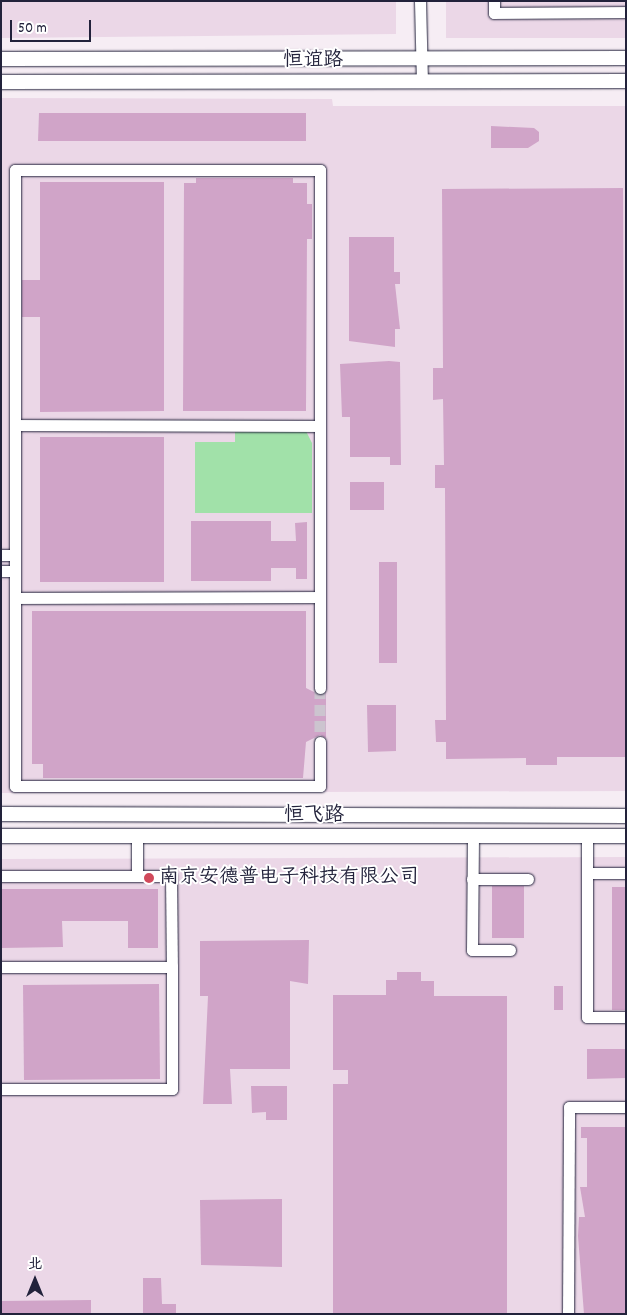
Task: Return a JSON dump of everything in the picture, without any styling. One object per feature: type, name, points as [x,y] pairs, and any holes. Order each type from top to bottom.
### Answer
[{"type":"main road","name":"恒谊路","points":[[1,58],[626,58]]},
{"type":"main road","name":"恒谊路","points":[[1,82],[626,81]]},
{"type":"main road","name":"恒飞路","points":[[1,814],[626,816]]},
{"type":"main road","name":"恒飞路","points":[[1,836],[626,836]]},
{"type":"street","points":[[420,1],[422,81]]},
{"type":"street","points":[[494,1],[494,13],[626,12]]},
{"type":"street","points":[[320,688],[320,170],[15,170],[15,786],[320,786],[320,742]]},
{"type":"street","points":[[15,425],[320,426]]},
{"type":"street","points":[[1,555],[15,555]]},
{"type":"street","points":[[1,571],[15,571]]},
{"type":"street","points":[[15,598],[320,597]]},
{"type":"street","points":[[587,835],[587,1017],[626,1017]]},
{"type":"street","points":[[136,836],[136,876]]},
{"type":"street","points":[[473,836],[472,950],[510,950]]},
{"type":"street","points":[[588,873],[626,873]]},
{"type":"street","points":[[1,876],[172,876],[172,1089],[1,1089]]},
{"type":"street","points":[[472,879],[528,879]]},
{"type":"street","points":[[1,967],[172,966]]},
{"type":"street","points":[[568,1314],[569,1107],[626,1108]]},
{"type":"shaded area","points":[[1,1],[396,1],[396,34],[1,38]]},
{"type":"shaded area","points":[[446,1],[626,1],[626,38],[446,38]]},
{"type":"shaded area","points":[[1,98],[332,99],[333,106],[626,106],[626,791],[1,793]]},
{"type":"shaded area","points":[[626,857],[626,1314],[1,1314],[1,859]]},
{"type":"green space","points":[[306,431],[312,443],[312,513],[195,513],[195,442],[235,442],[235,432]]},
{"type":"building","points":[[39,113],[306,113],[306,141],[38,141]]},
{"type":"building","points":[[491,126],[534,128],[539,132],[539,141],[528,148],[491,148]]},
{"type":"building","points":[[196,178],[293,178],[293,183],[307,183],[307,204],[312,204],[312,239],[307,239],[306,411],[183,411],[184,183],[196,183]]},
{"type":"building","points":[[40,182],[164,182],[164,411],[40,412],[40,317],[22,317],[22,280],[40,280]]},
{"type":"building","points":[[623,188],[626,757],[557,757],[557,765],[526,765],[526,758],[446,759],[446,742],[436,742],[435,720],[446,720],[445,488],[435,488],[435,465],[444,465],[443,399],[433,400],[433,368],[443,368],[442,189]]},
{"type":"building","points":[[349,237],[394,237],[394,272],[400,272],[400,284],[395,284],[400,329],[395,329],[395,347],[349,341]]},
{"type":"building","points":[[400,362],[401,465],[390,465],[390,457],[350,457],[350,417],[342,417],[340,364]]},
{"type":"building","points":[[40,437],[164,437],[164,582],[40,582]]},
{"type":"building","points":[[350,482],[384,482],[384,510],[350,510]]},
{"type":"building","points":[[191,521],[271,521],[271,541],[296,541],[295,523],[307,522],[307,579],[296,579],[296,568],[271,568],[271,581],[191,581]]},
{"type":"building","points":[[379,562],[397,562],[397,663],[379,663]]},
{"type":"building","points":[[32,611],[306,611],[306,688],[320,695],[326,692],[326,738],[320,735],[306,742],[303,778],[43,778],[43,764],[32,764]]},
{"type":"building","points":[[367,705],[396,705],[396,751],[368,752]]},
{"type":"building","points":[[492,886],[524,886],[524,938],[492,938]]},
{"type":"building","points":[[612,887],[626,887],[626,1010],[612,1010]]},
{"type":"building","points":[[1,889],[158,889],[158,948],[128,948],[128,921],[62,921],[63,947],[1,948]]},
{"type":"building","points":[[309,940],[308,984],[290,981],[290,1069],[230,1069],[232,1104],[203,1104],[208,996],[200,996],[200,941]]},
{"type":"building","points":[[397,972],[421,972],[421,981],[434,981],[434,996],[507,996],[507,1314],[333,1314],[333,1084],[348,1084],[348,1070],[333,1070],[333,995],[386,995],[386,980],[397,980]]},
{"type":"building","points":[[159,984],[160,1079],[24,1080],[23,985]]},
{"type":"building","points":[[554,986],[563,986],[563,1010],[554,1010]]},
{"type":"building","points":[[587,1049],[626,1049],[626,1078],[587,1079]]},
{"type":"building","points":[[251,1086],[287,1086],[287,1120],[266,1120],[266,1112],[252,1113]]},
{"type":"building","points":[[581,1127],[626,1127],[626,1314],[584,1314],[578,1236],[579,1217],[585,1217],[580,1187],[587,1187],[587,1138],[581,1138]]},
{"type":"building","points":[[282,1199],[282,1267],[201,1265],[200,1200]]},
{"type":"building","points":[[143,1278],[161,1278],[162,1304],[176,1304],[176,1314],[143,1314]]},
{"type":"building","points":[[91,1300],[91,1314],[1,1314],[1,1301]]},
{"type":"tunnel","points":[[320,688],[320,742]]},
{"type":"place","name":"南京安德普电子科技有限公司","points":[[149,878]]}]
